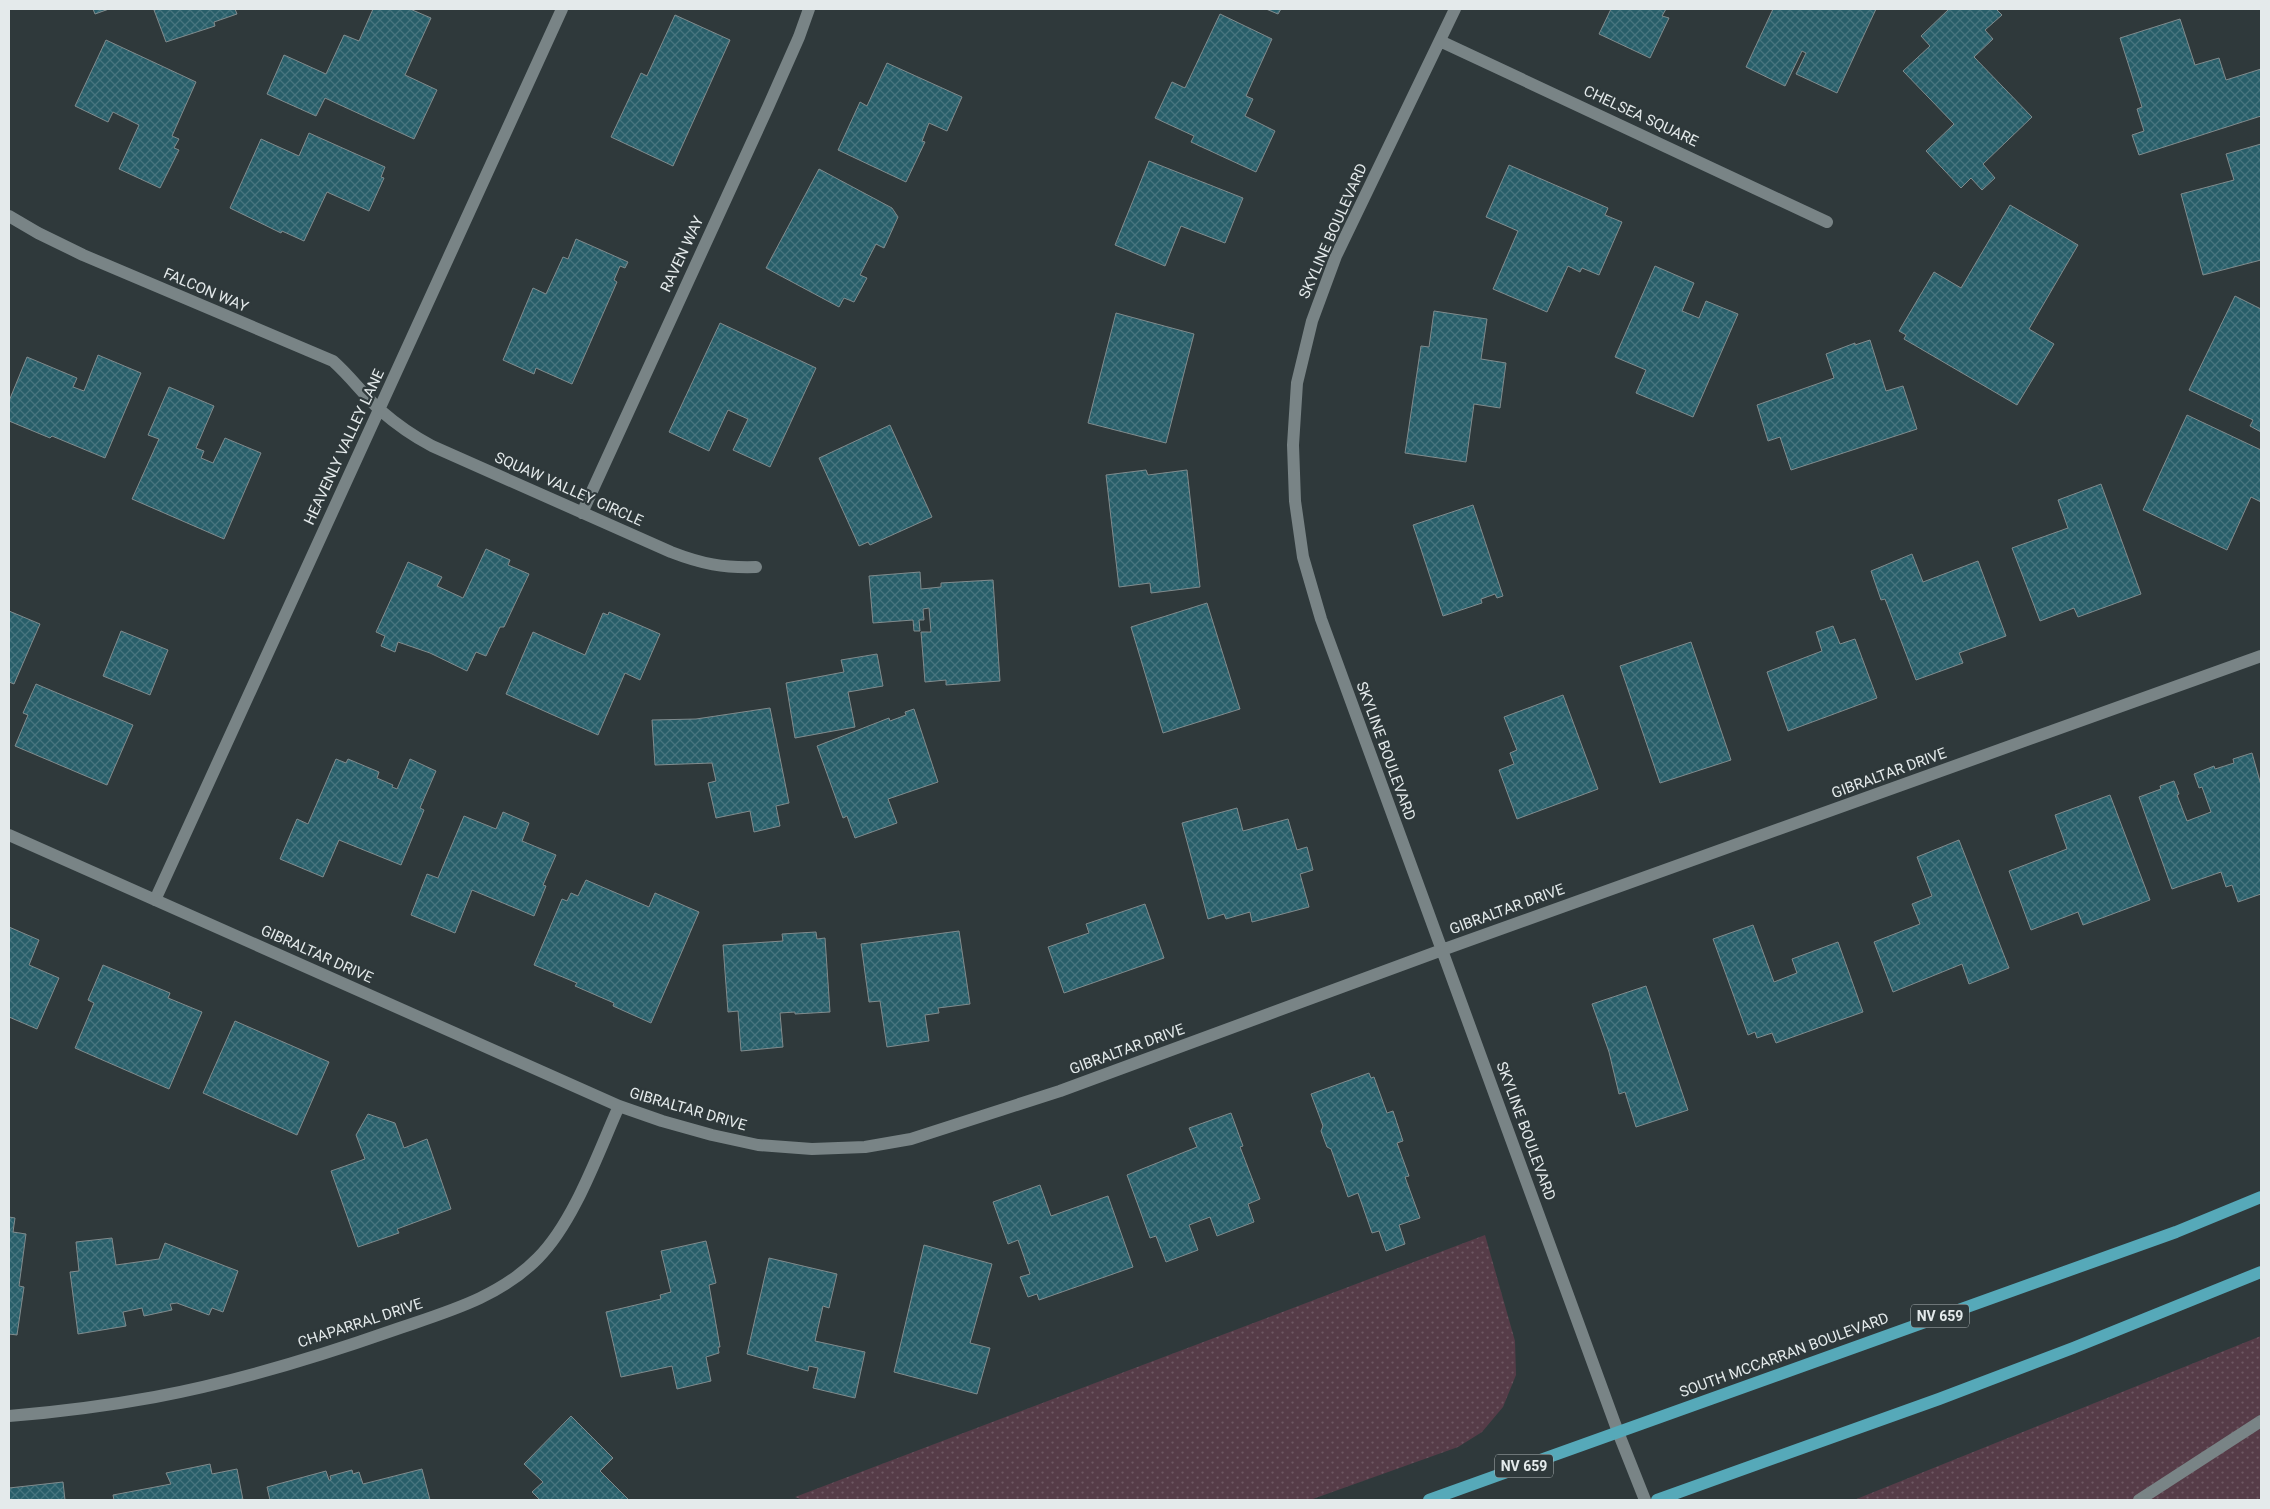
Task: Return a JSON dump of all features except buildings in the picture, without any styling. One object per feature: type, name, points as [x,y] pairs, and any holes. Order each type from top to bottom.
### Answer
[{"type":"main road","name":"SOUTH MCCARRAN BOULEVARD","points":[[1429,1500],[2176,1232],[2261,1197]]},
{"type":"main road","points":[[1657,1500],[1939,1399],[2073,1348],[2261,1272]]},
{"type":"street","name":"HEAVENLY VALLEY LANE","points":[[155,900],[562,9]]},
{"type":"street","name":"RAVEN WAY","points":[[582,513],[768,107],[799,37],[808,9]]},
{"type":"street","name":"SKYLINE BOULEVARD","points":[[1455,9],[1336,256],[1312,321],[1297,383],[1292,445],[1295,501],[1303,557],[1321,619],[1618,1432],[1645,1500]]},
{"type":"street","name":"CHELSEA SQUARE","points":[[1440,41],[1828,222]]},
{"type":"street","name":"FALCON WAY","points":[[9,216],[38,233],[83,255],[333,362],[349,375],[379,409]]},
{"type":"street","name":"SQUAW VALLEY CIRCLE","points":[[379,409],[413,436],[671,552],[701,563],[730,568],[756,567]]},
{"type":"street","name":"GIBRALTAR DRIVE","points":[[9,835],[619,1106],[662,1121],[712,1135],[758,1144],[812,1149],[864,1147],[911,1139],[1060,1091],[1442,950],[2261,656]]},
{"type":"street","name":"CHAPARRAL DRIVE","points":[[9,1416],[67,1411],[194,1388],[334,1351],[469,1304],[506,1285],[537,1259],[557,1238],[619,1106]]},
{"type":"street","points":[[2139,1500],[2261,1421]]},
{"type":"shaded area","points":[[1485,1235],[1515,1341],[1516,1375],[1503,1407],[1482,1432],[1458,1447],[1310,1500],[803,1500],[795,1497]]},
{"type":"shaded area","points":[[2261,1336],[2261,1500],[1854,1500]]}]
